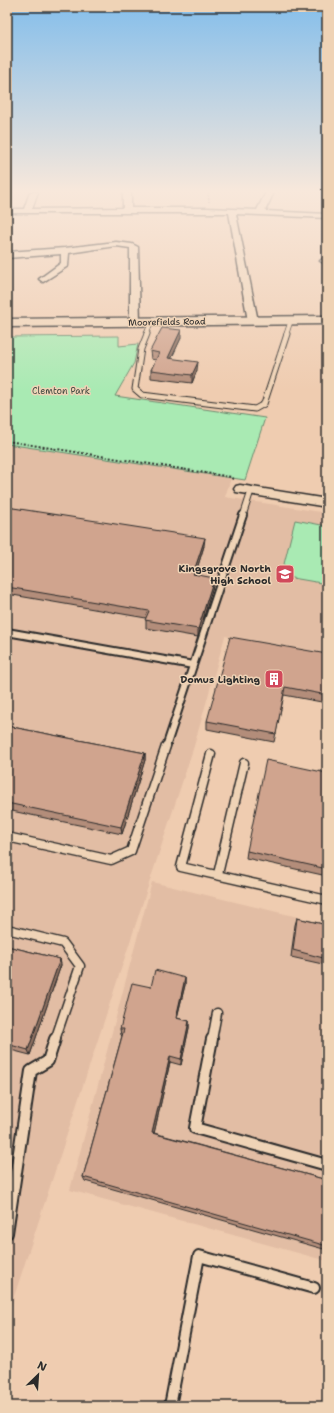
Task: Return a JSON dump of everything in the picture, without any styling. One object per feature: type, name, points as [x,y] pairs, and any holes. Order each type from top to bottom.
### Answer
[{"type":"main road","name":"Moorefields Road","points":[[7,324],[327,320]]},
{"type":"street","points":[[43,279],[65,264],[65,258]]},
{"type":"street","points":[[133,258],[136,322]]},
{"type":"street","points":[[241,258],[253,321]]},
{"type":"street","points":[[245,490],[327,503]]},
{"type":"lane","points":[[151,322],[141,349],[135,389],[142,395],[255,410],[264,404],[291,320]]},
{"type":"lane","points":[[7,837],[111,860],[131,851],[193,665],[245,490]]},
{"type":"lane","points":[[7,632],[193,665]]},
{"type":"lane","points":[[211,754],[182,867],[327,900]]},
{"type":"lane","points":[[218,874],[244,763]]},
{"type":"lane","points":[[7,929],[63,943],[80,966],[48,1061],[31,1071],[7,1234]]},
{"type":"lane","points":[[217,1012],[195,1128],[327,1164]]},
{"type":"lane","points":[[170,1406],[199,1256],[314,1288]]},
{"type":"path","points":[[7,441],[231,477],[245,490]]},
{"type":"shaded area","points":[[7,444],[231,478],[225,497],[327,513],[327,654],[225,636],[194,746],[7,1318]]},
{"type":"shaded area","points":[[152,882],[327,924],[327,1261],[70,1190]]},
{"type":"green space","name":"Clemton Park","points":[[119,336],[119,346],[138,344],[134,363],[115,396],[265,418],[245,480],[7,444],[7,337]]},
{"type":"green space","points":[[295,520],[327,526],[327,584],[281,576]]},
{"type":"building","points":[[162,328],[181,330],[168,358],[198,362],[192,375],[151,370],[159,353],[150,351]]},
{"type":"building","points":[[7,507],[205,538],[193,574],[214,578],[198,629],[145,620],[149,611],[7,587]]},
{"type":"building","name":"Domus Lighting","points":[[230,637],[327,654],[327,695],[285,687],[276,734],[207,721]]},
{"type":"building","points":[[7,726],[145,753],[121,827],[7,803]]},
{"type":"building","points":[[266,760],[327,773],[327,869],[247,851]]},
{"type":"building","points":[[297,918],[327,925],[327,959],[293,950]]},
{"type":"building","points":[[7,946],[60,959],[28,1050],[7,1044]]},
{"type":"building","points":[[155,970],[185,978],[176,1018],[189,1021],[181,1059],[170,1056],[152,1133],[327,1180],[327,1246],[83,1177],[124,1029],[120,1029],[132,983],[151,987]]},
{"type":"place","name":"Kingsgrove North High School","points":[[285,574]]},
{"type":"place","name":"Domus Lighting","points":[[274,679]]}]
